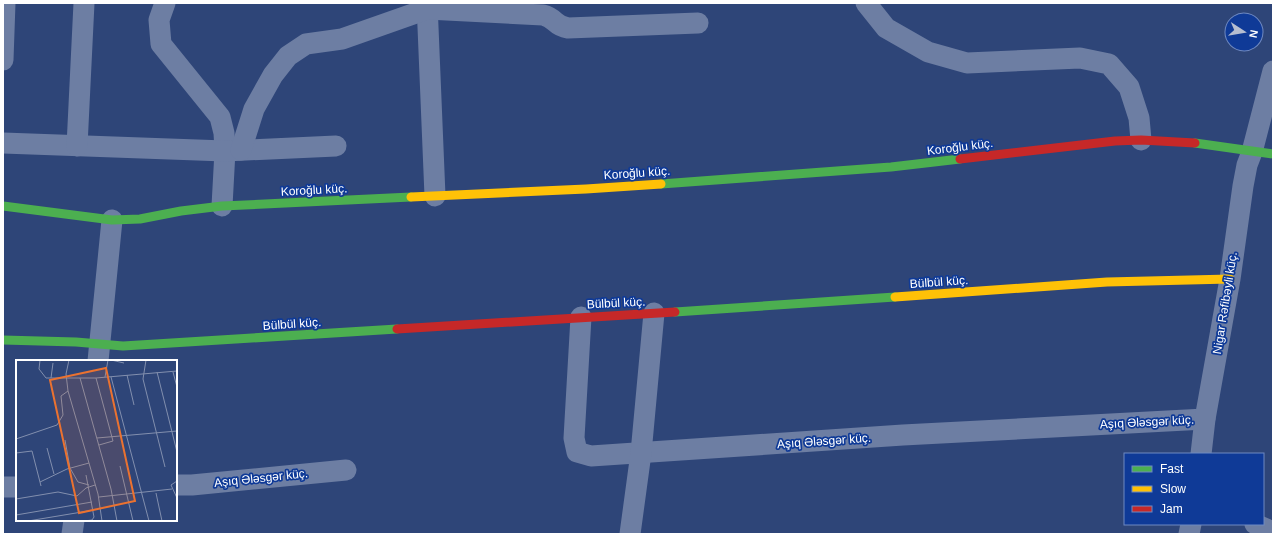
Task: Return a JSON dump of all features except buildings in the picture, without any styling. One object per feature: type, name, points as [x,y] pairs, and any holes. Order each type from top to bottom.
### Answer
[{"type":"street","points":[[3,60],[5,3]]},
{"type":"street","points":[[77,146],[84,3]]},
{"type":"street","points":[[165,3],[159,20],[161,44],[220,117],[224,133],[233,150]]},
{"type":"street","points":[[866,3],[886,28],[928,52],[967,63],[1080,58],[1110,64],[1130,87],[1139,118],[1142,140]]},
{"type":"street","points":[[427,6],[435,196]]},
{"type":"street","points":[[222,206],[233,150],[254,109],[273,75],[288,56],[306,44],[342,39],[427,6],[543,15],[551,17],[560,26],[568,28],[698,23]]},
{"type":"street","name":"Nigar Rəfibəyli küç.","points":[[1201,453],[1205,419],[1230,279],[1243,186],[1273,71]]},
{"type":"street","name":"Koroğlu küç.","points":[[3,206],[112,220],[140,219],[181,211],[222,206],[586,189],[891,167],[1096,143],[1142,140],[1189,142],[1273,154]]},
{"type":"street","points":[[3,144],[233,150],[336,146]]},
{"type":"street","points":[[100,352],[112,220]]},
{"type":"street","name":"Bülbül küç.","points":[[3,340],[76,342],[100,352],[123,346],[581,318],[1106,282],[1230,279]]},
{"type":"street","points":[[630,534],[641,453],[654,313]]},
{"type":"street","name":"Aşıq Ələsgər küç.","points":[[581,318],[574,438],[577,452],[591,456],[911,435],[1205,419]]},
{"type":"street","name":"Aşıq Ələsgər küç.","points":[[177,485],[192,485],[346,470]]},
{"type":"street","points":[[3,487],[16,487]]},
{"type":"street","points":[[72,534],[74,521]]},
{"type":"street","points":[[1257,525],[1273,532]]},
{"type":"traffic: fast","points":[[1195,143],[1273,154]]},
{"type":"traffic: fast","points":[[661,184],[891,167],[960,159]]},
{"type":"traffic: fast","points":[[3,206],[112,220],[140,219],[181,211],[222,206],[411,197]]},
{"type":"traffic: fast","points":[[675,312],[895,297]]},
{"type":"traffic: fast","points":[[3,340],[76,342],[123,346],[397,329]]},
{"type":"traffic: slow","points":[[411,197],[661,184]]},
{"type":"traffic: slow","points":[[895,297],[1107,282],[1230,279]]},
{"type":"traffic: jam","points":[[960,159],[1115,141],[1141,140],[1195,143]]},
{"type":"traffic: jam","points":[[397,329],[675,312]]}]
